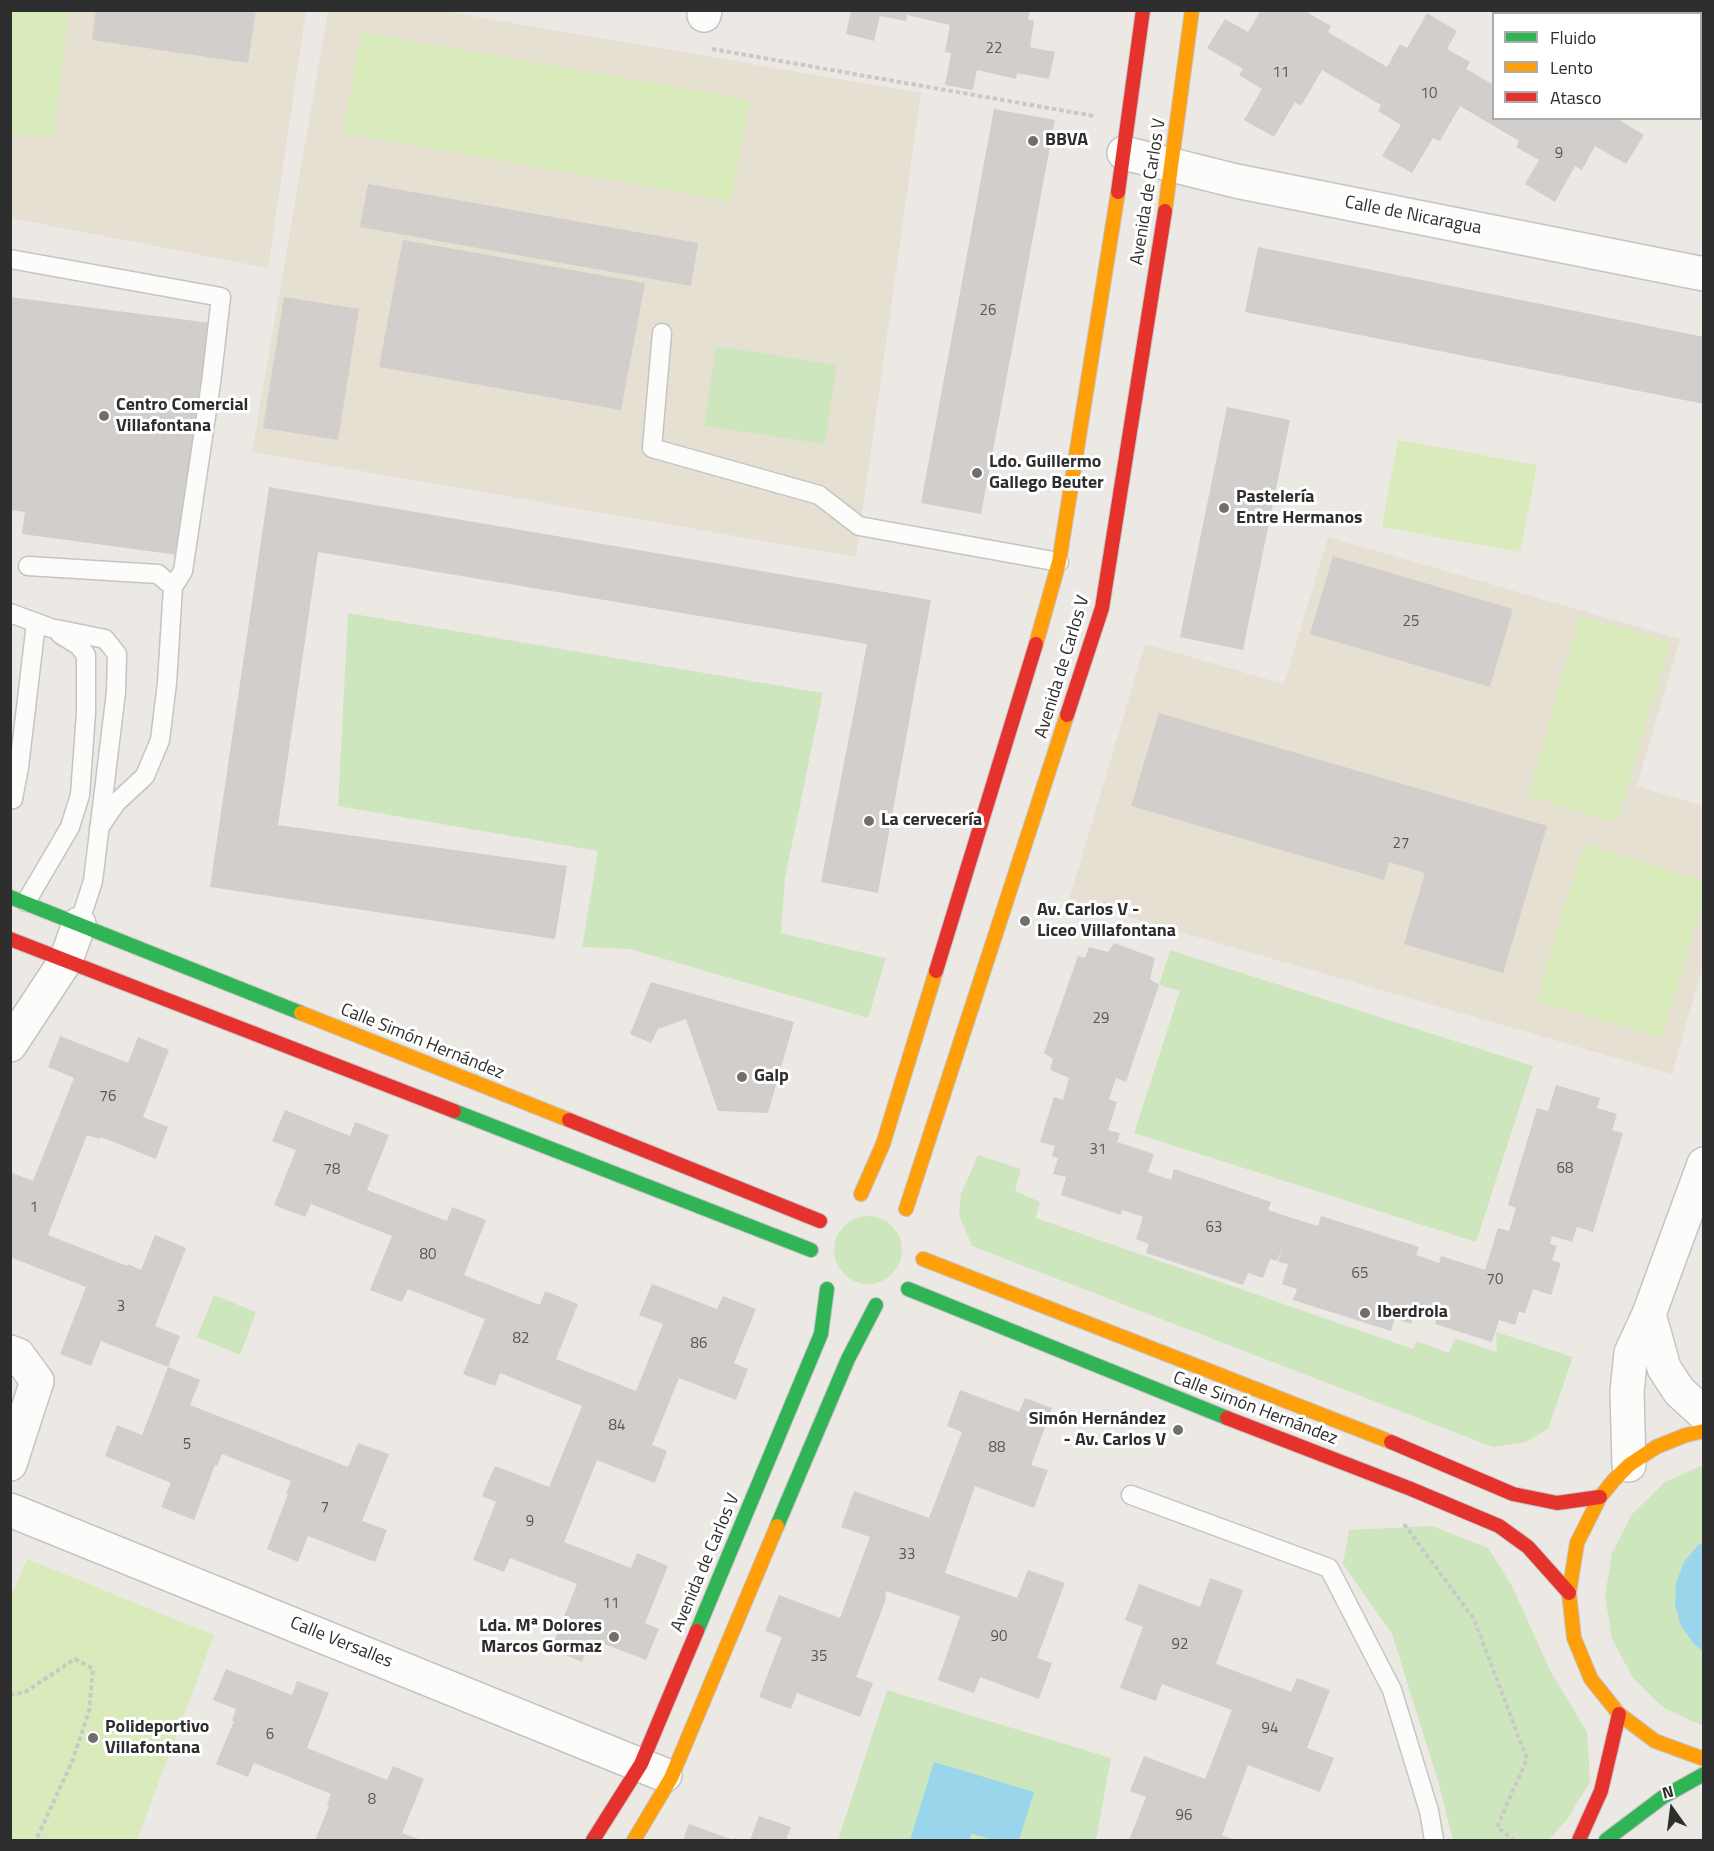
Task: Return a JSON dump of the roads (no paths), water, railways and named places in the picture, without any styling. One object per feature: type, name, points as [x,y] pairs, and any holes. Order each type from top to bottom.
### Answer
[{"type":"street","name":"Avenida de Carlos V","points":[[861,1194],[883,1144],[1052,592],[1059,562],[1126,138],[1143,10]]},
{"type":"street","name":"Avenida de Carlos V","points":[[917,1223],[901,1206],[1102,608],[1173,164],[1192,10]]},
{"type":"street","name":"Calle de Nicaragua","points":[[1126,138],[1173,164],[1236,181],[1704,274]]},
{"type":"street","points":[[18,899],[10,939],[812,1256],[813,1235],[820,1221],[831,1208]]},
{"type":"street","name":"Calle Simón Hernández","points":[[18,899],[820,1221]]},
{"type":"street","points":[[10,1045],[66,960],[79,924]]},
{"type":"street","points":[[1629,1465],[1627,1392],[1631,1353],[1649,1314],[1704,1164]]},
{"type":"street","points":[[845,1198],[861,1194],[877,1196]]},
{"type":"street","name":"Calle Simón Hernández","points":[[1569,1593],[1528,1547],[1499,1526],[908,1289],[918,1275],[923,1254],[1424,1455],[1513,1494],[1557,1503],[1600,1497]]},
{"type":"street","name":"Avenida de Carlos V","points":[[593,1840],[641,1764],[821,1334],[829,1289]]},
{"type":"street","points":[[634,1840],[671,1778],[869,1305],[893,1300],[908,1289]]},
{"type":"street","points":[[1649,1314],[1664,1368],[1680,1391],[1704,1414]]},
{"type":"street","points":[[10,1352],[18,1355],[37,1380],[10,1464]]},
{"type":"street","points":[[1704,1431],[1686,1435],[1656,1447],[1629,1465],[1600,1497],[1577,1543],[1569,1593],[1574,1638],[1591,1679],[1619,1714],[1655,1742],[1704,1759]]},
{"type":"street","name":"Calle Versalles","points":[[10,1510],[671,1778]]},
{"type":"street","points":[[1579,1840],[1601,1791],[1619,1714]]},
{"type":"street","points":[[1606,1840],[1663,1797],[1704,1774]]},
{"type":"lane","points":[[10,259],[221,297],[211,383],[183,571],[173,587],[167,683],[160,741],[145,776],[116,803],[99,828]]},
{"type":"lane","points":[[662,333],[652,448],[819,495],[859,525],[1059,562]]},
{"type":"lane","points":[[28,566],[158,574],[173,587]]},
{"type":"lane","points":[[10,613],[44,625],[105,639],[117,654],[116,692],[93,881],[79,924]]},
{"type":"lane","points":[[10,800],[19,767],[44,625]]},
{"type":"lane","points":[[18,899],[70,827],[80,795],[86,713],[86,655],[79,646],[44,625]]},
{"type":"lane","points":[[1131,1495],[1329,1568],[1392,1690],[1429,1811],[1434,1840]]},
{"type":"water","points":[[1703,1542],[1703,1651],[1694,1644],[1681,1626],[1675,1605],[1676,1583],[1684,1562]]},
{"type":"water","points":[[934,1762],[1034,1792],[1019,1840],[993,1840],[972,1834],[969,1840],[910,1840]]},
{"type":"place","name":"BBVA","points":[[1033,141]]},
{"type":"place","name":"Centro Comercial Villafontana","points":[[104,416]]},
{"type":"place","name":"Ldo. Guillermo Gallego Beuter","points":[[977,473]]},
{"type":"place","name":"Pastelería Entre Hermanos","points":[[1224,508]]},
{"type":"place","name":"La cervecería","points":[[869,821]]},
{"type":"place","name":"Av. Carlos V - Liceo Villafontana","points":[[1025,921]]},
{"type":"place","name":"Galp","points":[[742,1077]]},
{"type":"place","name":"Iberdrola","points":[[1365,1313]]},
{"type":"place","name":"Simón Hernández - Av. Carlos V","points":[[1178,1430]]},
{"type":"place","name":"Lda. Mª Dolores Marcos Gormaz","points":[[614,1637]]},
{"type":"place","name":"Polideportivo Villafontana","points":[[93,1738]]}]
